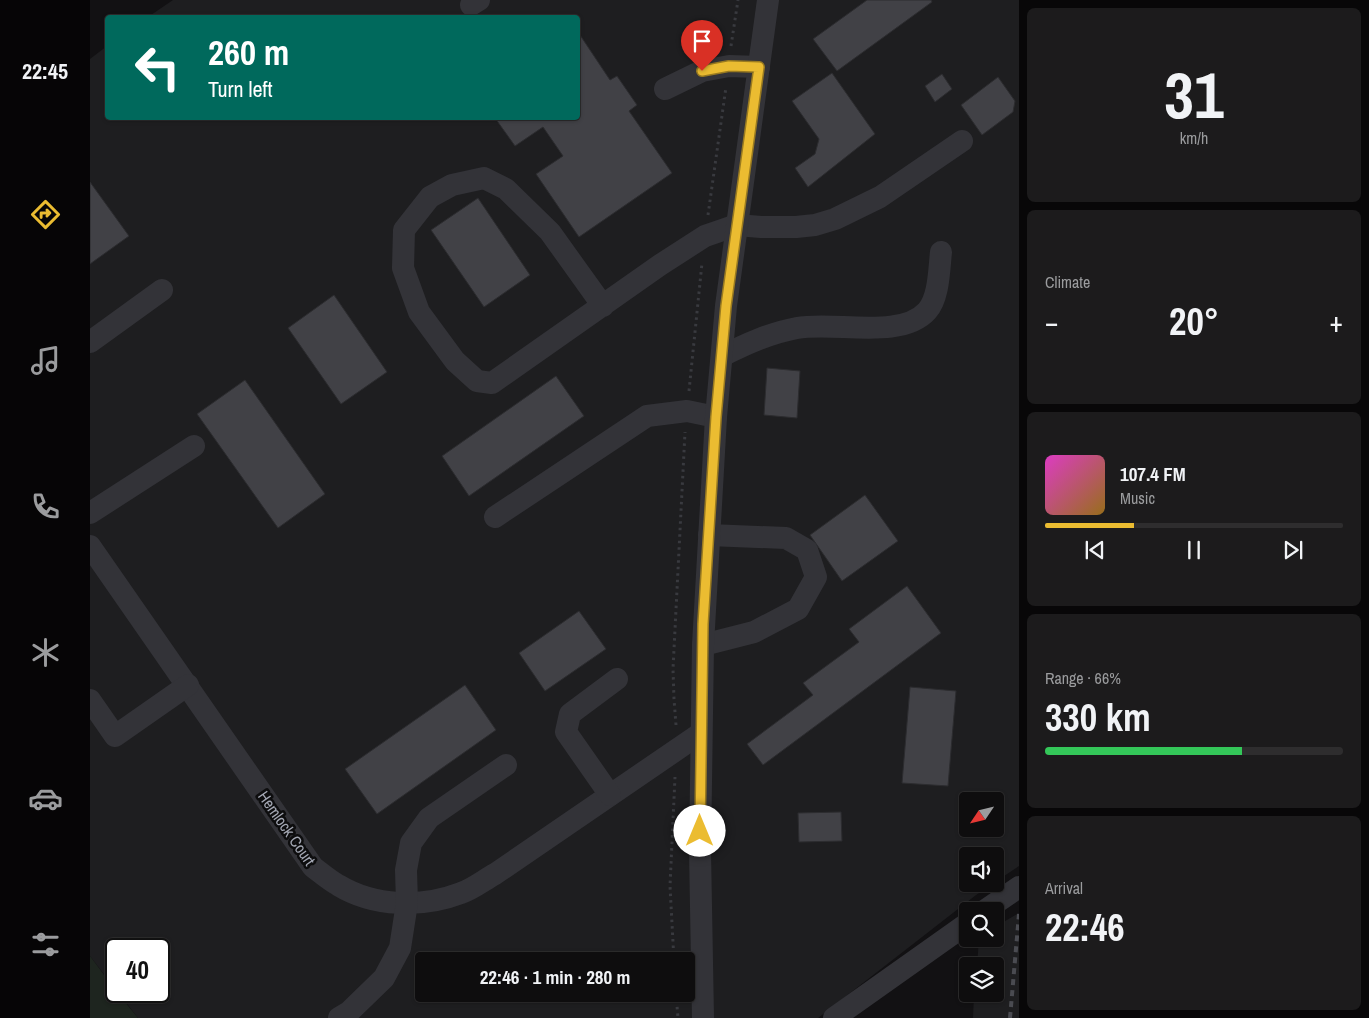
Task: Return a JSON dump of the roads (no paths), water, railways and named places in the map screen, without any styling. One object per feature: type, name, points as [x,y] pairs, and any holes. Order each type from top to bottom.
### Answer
[{"type":"street","points":[[703,1018],[700,851],[701,733],[703,645],[716,417],[726,306],[768,0]]},
{"type":"street","points":[[665,89],[702,71],[729,66],[759,67]]},
{"type":"street","points":[[603,306],[550,232],[506,189],[484,178],[452,185],[430,197],[404,230],[403,268],[419,312],[455,361],[477,381],[492,384],[603,306],[660,265],[705,236],[737,225],[796,227],[835,219],[880,197],[962,141]]},
{"type":"street","points":[[722,356],[771,334],[799,328],[828,326],[893,327],[907,325],[919,319],[928,310],[935,298],[942,252]]},
{"type":"street","points":[[90,342],[162,290]]},
{"type":"street","points":[[495,517],[647,416],[687,411],[716,417]]},
{"type":"street","points":[[90,514],[194,446]]},
{"type":"street","points":[[703,645],[754,632],[798,608],[816,577],[807,550],[786,538],[709,535]]},
{"type":"street","name":"Hemlock Court","points":[[90,546],[313,867],[339,886],[362,896],[386,902],[407,903],[439,899],[462,893],[495,874],[701,733]]},
{"type":"street","points":[[610,795],[566,732],[570,714],[617,679]]},
{"type":"street","points":[[90,700],[115,736],[188,685]]},
{"type":"street","points":[[339,1018],[349,1012],[384,978],[400,948],[407,903],[406,870],[411,842],[428,818],[506,765]]},
{"type":"street","points":[[997,902],[1019,887]]},
{"type":"street","points":[[834,1018],[959,929]]},
{"type":"railway","points":[[1010,1018],[1019,914]]}]
